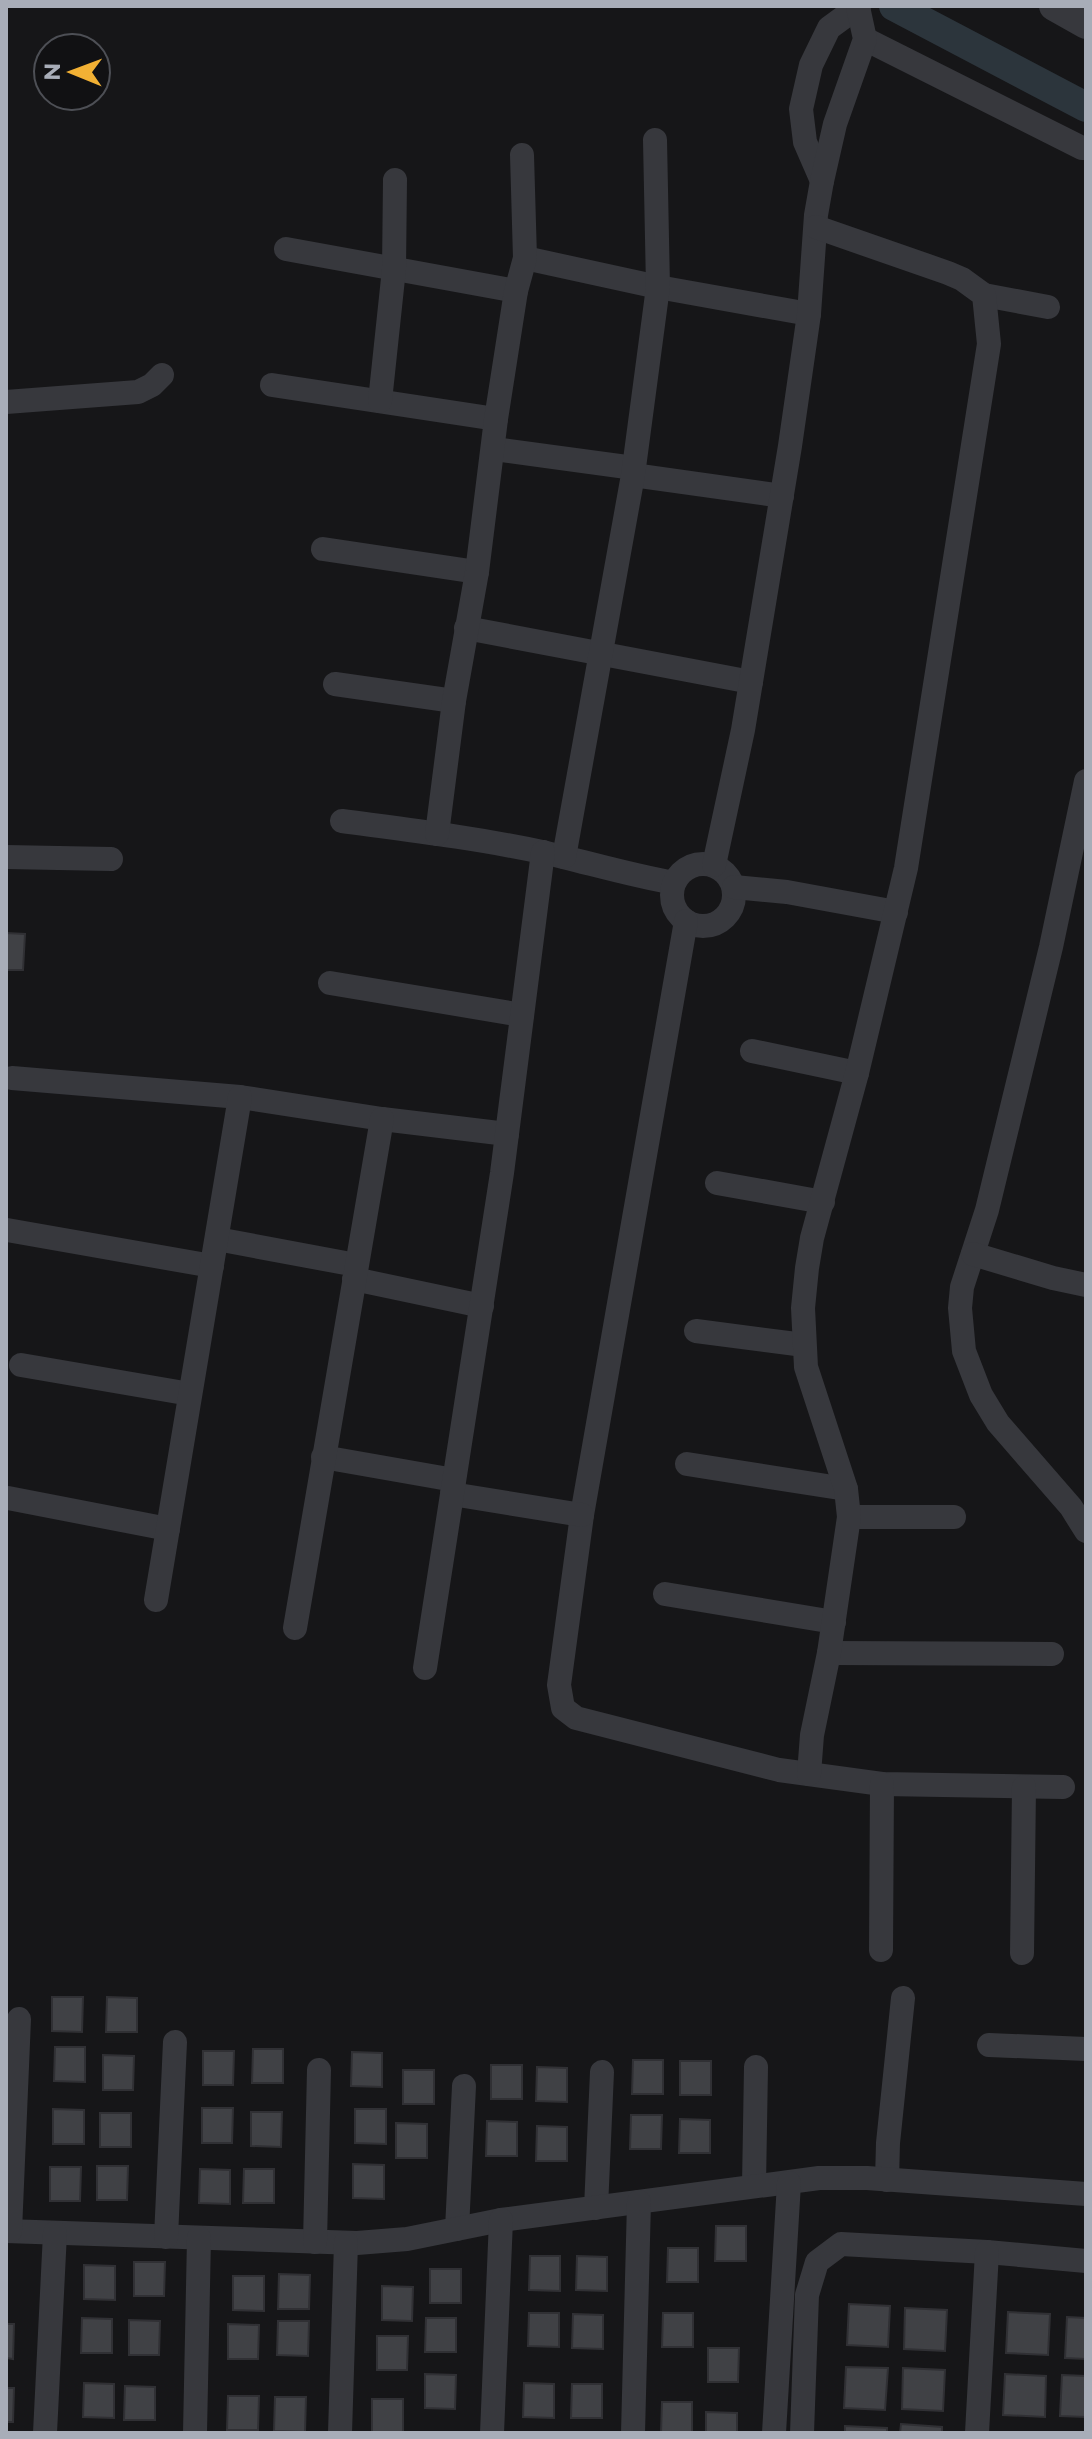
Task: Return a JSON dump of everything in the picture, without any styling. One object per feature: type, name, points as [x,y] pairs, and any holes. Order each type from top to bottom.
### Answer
[{"type":"street","points":[[1054,6],[1086,24]]},
{"type":"street","points":[[714,865],[743,730],[782,496],[809,314],[822,181],[835,124],[865,39],[859,7],[829,28],[811,65],[801,109],[805,142],[822,181]]},
{"type":"street","points":[[865,39],[1082,148]]},
{"type":"street","points":[[425,1668],[482,1306],[522,1015],[554,855],[602,653],[633,472],[658,287],[655,140]]},
{"type":"street","points":[[437,834],[454,701],[477,572],[496,419],[516,291],[525,258],[522,155]]},
{"type":"street","points":[[380,401],[394,269],[395,180]]},
{"type":"street","points":[[816,227],[948,273],[984,295],[1048,307]]},
{"type":"street","points":[[286,249],[516,291]]},
{"type":"street","points":[[525,258],[658,287],[809,314]]},
{"type":"street","points":[[809,1774],[812,1735],[829,1653],[849,1517],[846,1489],[806,1367],[803,1308],[807,1268],[812,1238],[857,1073],[896,912],[913,830],[989,344],[984,295]]},
{"type":"street","points":[[6,402],[138,392],[162,375]]},
{"type":"street","points":[[272,385],[496,419]]},
{"type":"street","points":[[494,449],[782,496]]},
{"type":"street","points":[[323,549],[477,572]]},
{"type":"street","points":[[466,628],[751,682]]},
{"type":"street","points":[[335,684],[454,701]]},
{"type":"street","points":[[1086,781],[1051,947],[987,1210],[962,1287],[960,1308],[960,1330],[969,1367],[981,1395],[998,1423],[1071,1507],[1086,1531]]},
{"type":"street","points":[[342,821],[554,855],[674,883]]},
{"type":"street","points":[[6,857],[111,859]]},
{"type":"street","points":[[694,864],[714,865],[722,870],[734,887],[732,908],[717,923],[696,926],[679,916],[672,900],[674,883],[679,874],[694,864]]},
{"type":"street","points":[[734,887],[787,892],[896,912]]},
{"type":"street","points":[[686,921],[582,1515],[559,1685],[563,1708],[576,1718],[779,1770],[882,1784],[1063,1787]]},
{"type":"street","points":[[330,983],[522,1015]]},
{"type":"street","points":[[752,1051],[857,1073]]},
{"type":"street","points":[[12,1078],[240,1097],[507,1134]]},
{"type":"street","points":[[156,1600],[240,1097]]},
{"type":"street","points":[[295,1628],[382,1119]]},
{"type":"street","points":[[717,1183],[823,1202]]},
{"type":"street","points":[[7,1230],[212,1266]]},
{"type":"street","points":[[217,1239],[482,1306]]},
{"type":"street","points":[[973,1254],[1086,1285]]},
{"type":"street","points":[[696,1331],[804,1345]]},
{"type":"street","points":[[21,1365],[190,1394]]},
{"type":"street","points":[[323,1457],[582,1515]]},
{"type":"street","points":[[687,1464],[846,1489]]},
{"type":"street","points":[[8,1498],[168,1529]]},
{"type":"street","points":[[849,1517],[954,1517]]},
{"type":"street","points":[[665,1594],[834,1622]]},
{"type":"street","points":[[829,1653],[1052,1654]]},
{"type":"street","points":[[881,1950],[882,1784]]},
{"type":"street","points":[[1022,1953],[1024,1787]]},
{"type":"street","points":[[887,2180],[903,1998]]},
{"type":"street","points":[[19,2019],[8,2231],[346,2243],[407,2239],[501,2220],[819,2178],[1086,2194]]},
{"type":"street","points":[[166,2237],[175,2042]]},
{"type":"street","points":[[989,2045],[1086,2049]]},
{"type":"street","points":[[754,2185],[756,2067]]},
{"type":"street","points":[[315,2242],[319,2070]]},
{"type":"street","points":[[596,2208],[602,2072]]},
{"type":"street","points":[[457,2229],[464,2086]]},
{"type":"street","points":[[774,2433],[789,2183]]},
{"type":"street","points":[[633,2433],[639,2202]]},
{"type":"street","points":[[492,2433],[501,2220]]},
{"type":"street","points":[[45,2433],[55,2233]]},
{"type":"street","points":[[195,2433],[199,2238]]},
{"type":"street","points":[[340,2433],[346,2243]]},
{"type":"street","points":[[802,2433],[807,2295],[817,2262],[841,2244],[1086,2261]]},
{"type":"street","points":[[977,2433],[987,2252]]},
{"type":"building","points":[[6,933],[25,934],[23,970],[6,970]]},
{"type":"building","points":[[52,1997],[83,1997],[82,2032],[52,2031]]},
{"type":"building","points":[[107,1997],[137,1998],[137,2032],[106,2032]]},
{"type":"building","points":[[55,2047],[85,2047],[85,2082],[54,2081]]},
{"type":"building","points":[[253,2049],[283,2049],[283,2083],[252,2083]]},
{"type":"building","points":[[203,2051],[234,2051],[233,2085],[203,2085]]},
{"type":"building","points":[[352,2052],[382,2053],[382,2087],[351,2086]]},
{"type":"building","points":[[103,2055],[134,2056],[133,2090],[103,2090]]},
{"type":"building","points":[[633,2060],[663,2060],[663,2094],[632,2094]]},
{"type":"building","points":[[680,2061],[711,2061],[711,2095],[680,2095]]},
{"type":"building","points":[[491,2065],[522,2065],[522,2099],[491,2099]]},
{"type":"building","points":[[537,2067],[567,2068],[567,2102],[536,2101]]},
{"type":"building","points":[[403,2070],[434,2070],[434,2104],[403,2104]]},
{"type":"building","points":[[202,2108],[233,2108],[232,2143],[202,2143]]},
{"type":"building","points":[[53,2109],[84,2110],[84,2144],[53,2144]]},
{"type":"building","points":[[355,2109],[386,2109],[386,2144],[355,2143]]},
{"type":"building","points":[[251,2112],[282,2112],[281,2147],[251,2146]]},
{"type":"building","points":[[100,2113],[131,2113],[131,2147],[100,2147]]},
{"type":"building","points":[[631,2115],[662,2115],[661,2149],[630,2149]]},
{"type":"building","points":[[680,2119],[710,2120],[710,2153],[679,2153]]},
{"type":"building","points":[[487,2121],[517,2122],[517,2156],[486,2156]]},
{"type":"building","points":[[396,2123],[427,2124],[427,2158],[396,2158]]},
{"type":"building","points":[[537,2126],[567,2127],[567,2161],[536,2161]]},
{"type":"building","points":[[353,2164],[384,2165],[384,2199],[353,2198]]},
{"type":"building","points":[[97,2166],[128,2166],[127,2200],[97,2200]]},
{"type":"building","points":[[50,2167],[81,2167],[80,2201],[50,2201]]},
{"type":"building","points":[[200,2169],[230,2170],[230,2204],[199,2203]]},
{"type":"building","points":[[244,2169],[274,2169],[274,2203],[243,2203]]},
{"type":"building","points":[[716,2226],[746,2226],[746,2261],[715,2261]]},
{"type":"building","points":[[668,2248],[698,2248],[698,2282],[667,2282]]},
{"type":"building","points":[[530,2256],[560,2256],[560,2291],[529,2290]]},
{"type":"building","points":[[577,2256],[607,2257],[607,2291],[576,2290]]},
{"type":"building","points":[[134,2262],[165,2262],[164,2296],[134,2296]]},
{"type":"building","points":[[84,2265],[115,2266],[115,2300],[84,2299]]},
{"type":"building","points":[[430,2269],[461,2269],[461,2303],[430,2303]]},
{"type":"building","points":[[279,2274],[310,2275],[309,2309],[278,2309]]},
{"type":"building","points":[[233,2276],[264,2276],[264,2311],[233,2310]]},
{"type":"building","points":[[382,2286],[413,2287],[412,2321],[382,2320]]},
{"type":"building","points":[[849,2304],[890,2306],[888,2347],[847,2345]]},
{"type":"building","points":[[905,2308],[947,2310],[945,2351],[904,2349]]},
{"type":"building","points":[[1008,2312],[1050,2314],[1048,2355],[1006,2353]]},
{"type":"building","points":[[529,2313],[559,2313],[559,2347],[528,2346]]},
{"type":"building","points":[[663,2313],[693,2313],[693,2347],[662,2347]]},
{"type":"building","points":[[573,2314],[603,2315],[603,2349],[572,2348]]},
{"type":"building","points":[[1067,2317],[1086,2318],[1086,2359],[1065,2358]]},
{"type":"building","points":[[82,2318],[112,2319],[112,2353],[81,2353]]},
{"type":"building","points":[[426,2318],[456,2318],[456,2352],[425,2352]]},
{"type":"building","points":[[129,2320],[160,2321],[159,2355],[129,2355]]},
{"type":"building","points":[[278,2321],[309,2321],[308,2356],[277,2355]]},
{"type":"building","points":[[6,2324],[14,2324],[13,2359],[6,2358]]},
{"type":"building","points":[[228,2324],[259,2325],[258,2359],[228,2359]]},
{"type":"building","points":[[377,2336],[408,2336],[407,2370],[377,2370]]},
{"type":"building","points":[[708,2348],[739,2348],[738,2382],[708,2382]]},
{"type":"building","points":[[846,2367],[888,2368],[885,2410],[844,2408]]},
{"type":"building","points":[[903,2368],[945,2370],[943,2411],[902,2409]]},
{"type":"building","points":[[425,2374],[456,2375],[455,2409],[425,2408]]},
{"type":"building","points":[[1005,2374],[1046,2376],[1045,2417],[1003,2415]]},
{"type":"building","points":[[1062,2375],[1086,2376],[1086,2417],[1060,2416]]},
{"type":"building","points":[[84,2383],[114,2384],[114,2418],[83,2417]]},
{"type":"building","points":[[524,2383],[554,2384],[554,2418],[523,2417]]},
{"type":"building","points":[[572,2384],[602,2384],[602,2418],[571,2418]]},
{"type":"building","points":[[125,2386],[155,2387],[155,2420],[124,2420]]},
{"type":"building","points":[[6,2388],[14,2388],[13,2422],[6,2422]]},
{"type":"building","points":[[228,2396],[259,2396],[258,2430],[227,2430]]},
{"type":"building","points":[[275,2397],[306,2397],[305,2432],[274,2431]]},
{"type":"building","points":[[372,2399],[403,2399],[403,2433],[372,2433]]},
{"type":"building","points":[[662,2402],[692,2402],[692,2433],[661,2433]]},
{"type":"building","points":[[706,2412],[737,2413],[737,2433],[706,2433]]},
{"type":"building","points":[[901,2424],[942,2427],[942,2433],[900,2433]]},
{"type":"building","points":[[845,2426],[887,2428],[887,2433],[845,2433]]},
{"type":"waterway","points":[[894,6],[1086,107]]}]
